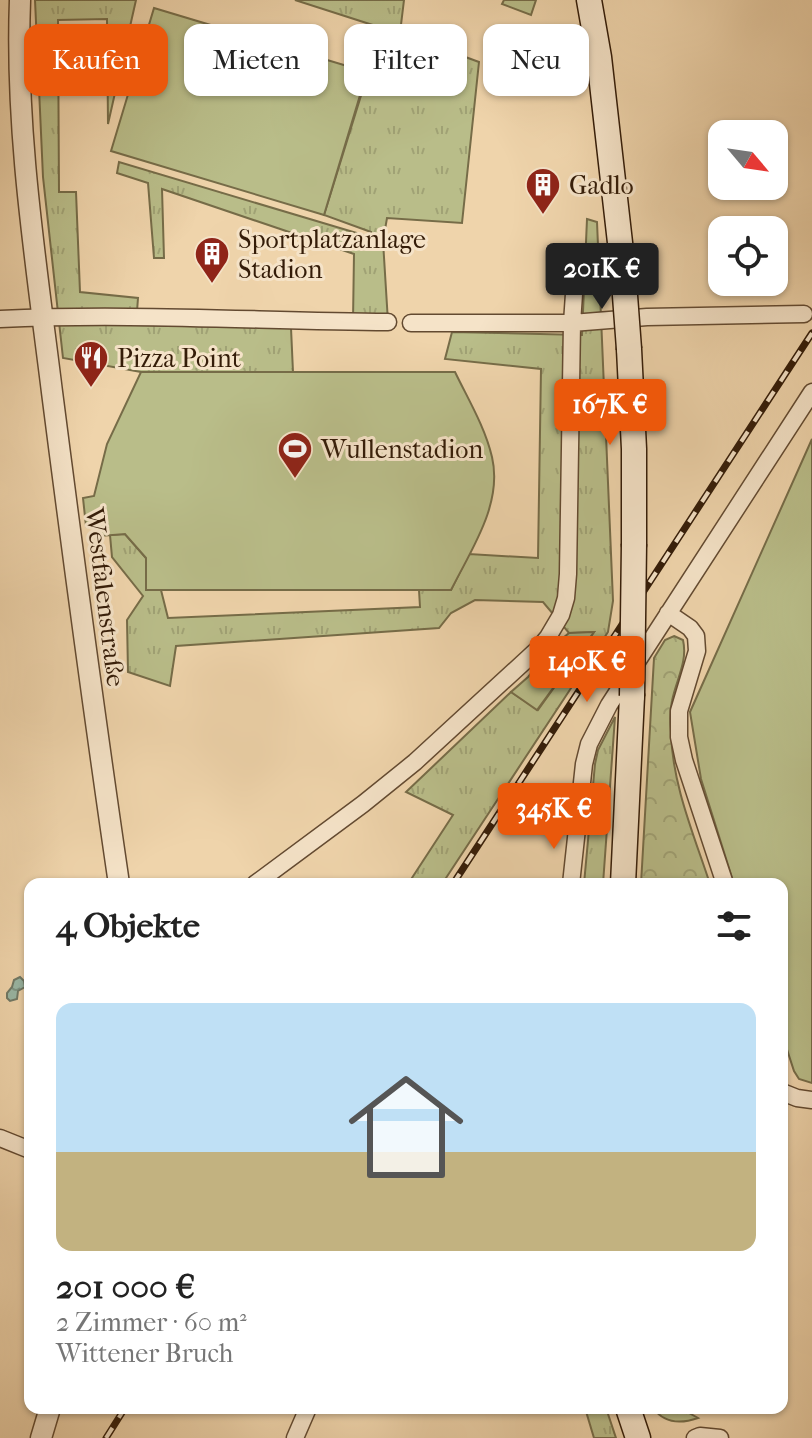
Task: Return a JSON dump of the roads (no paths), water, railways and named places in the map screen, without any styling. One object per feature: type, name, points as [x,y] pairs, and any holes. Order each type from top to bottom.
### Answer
[{"type":"main road","points":[[589,0],[599,57],[623,269],[634,449],[632,696],[623,878]]},
{"type":"main road","points":[[630,1414],[638,1438]]},
{"type":"street","name":"Westfalenstraße","points":[[20,0],[24,149],[35,268],[118,878]]},
{"type":"street","points":[[263,878],[415,762],[538,649],[557,624],[564,607],[568,574],[580,322],[576,265]]},
{"type":"street","points":[[411,323],[580,322],[647,317],[804,314]]},
{"type":"street","points":[[0,319],[388,322]]},
{"type":"street","points":[[572,878],[589,744],[609,705],[812,392]]},
{"type":"street","points":[[668,613],[696,636],[697,651],[679,711],[679,737],[723,878]]},
{"type":"street","points":[[788,1094],[812,1100]]},
{"type":"street","points":[[41,1438],[48,1414]]},
{"type":"street","points":[[295,1438],[305,1414]]},
{"type":"street","points":[[695,1438],[720,1438]]},
{"type":"water","points":[[20,977],[24,988],[18,991],[17,999],[10,1001],[7,993],[14,980]]},
{"type":"railway","points":[[457,878],[812,333]]},
{"type":"railway","points":[[106,1438],[121,1414]]},
{"type":"place","name":"Gadlo","points":[[543,216]]},
{"type":"place","name":"Sportplatzanlage Stadion","points":[[212,285]]},
{"type":"place","name":"Pizza Point","points":[[91,389]]},
{"type":"place","name":"Wullenstadion","points":[[295,480]]}]
